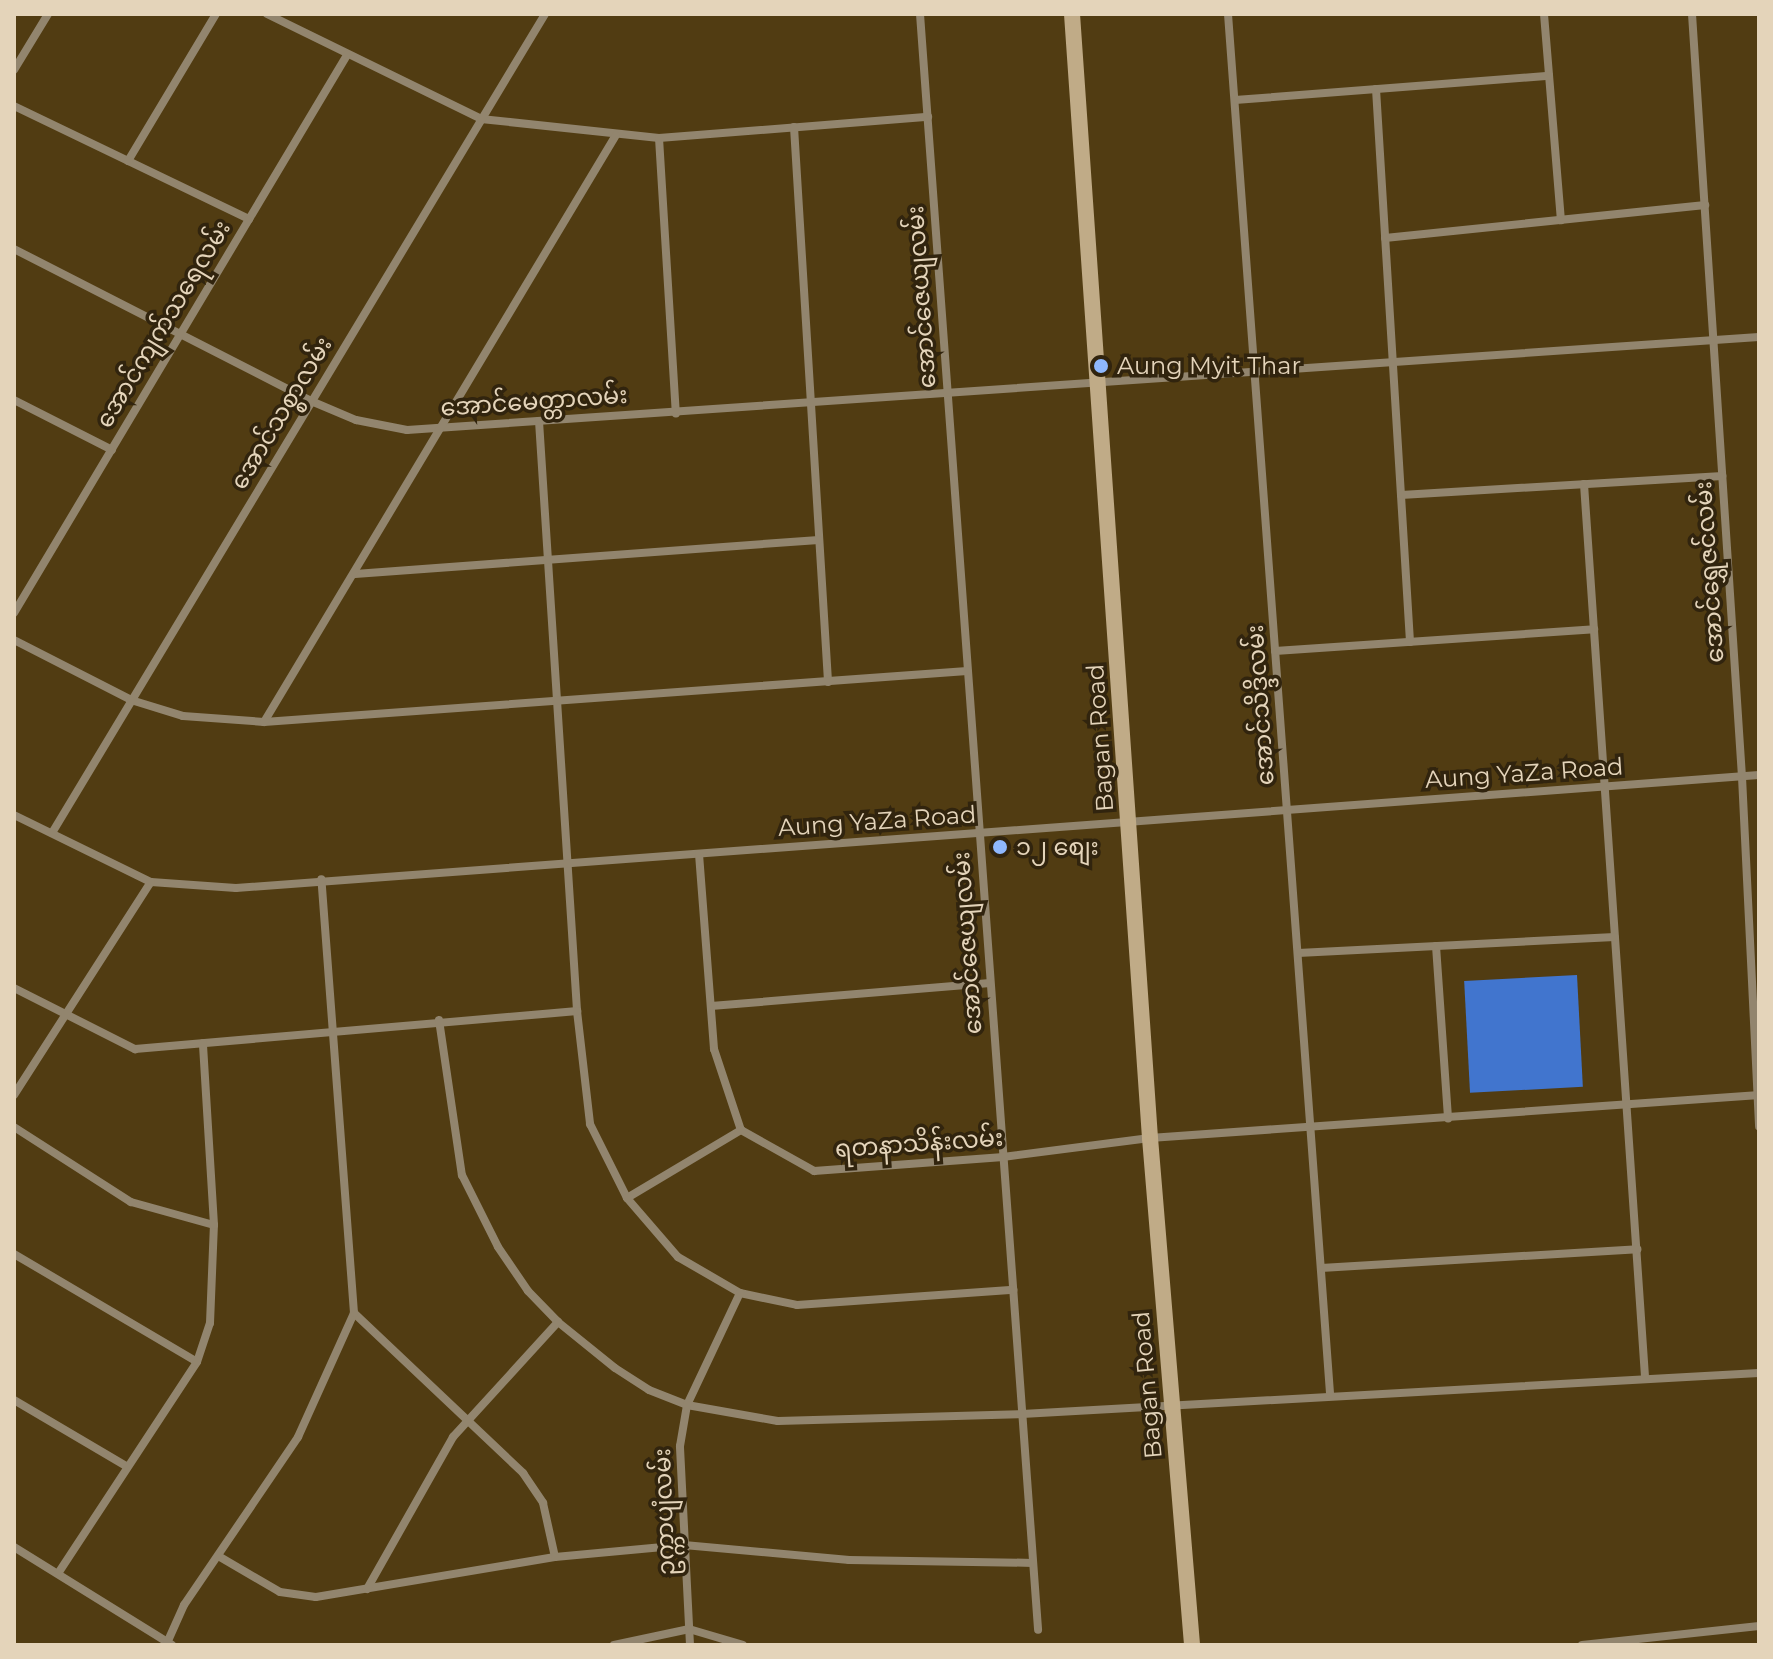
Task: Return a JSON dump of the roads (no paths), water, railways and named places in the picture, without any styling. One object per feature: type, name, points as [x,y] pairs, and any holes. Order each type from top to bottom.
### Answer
[{"type":"street","points":[[14,70],[48,14]]},
{"type":"street","points":[[128,161],[216,14]]},
{"type":"street","points":[[267,14],[481,119],[659,138],[928,117]]},
{"type":"street","name":"အောင်သစ္စာလမ်း","points":[[52,833],[545,14]]},
{"type":"street","name":"အောင်ဇေယျလမ်း","points":[[920,14],[1038,1630]]},
{"type":"street","name":"Bagan Road","points":[[1072,14],[1150,1138],[1191,1636]]},
{"type":"street","name":"အောင်သိဒ္ဒိလမ်း","points":[[1228,14],[1288,811],[1307,1126],[1330,1394]]},
{"type":"street","points":[[1544,14],[1561,220]]},
{"type":"street","name":"အောင်ရွှေဇင်လမ်း","points":[[1692,14],[1742,777],[1759,1127]]},
{"type":"street","name":"အောင်ကျက်သရေလမ်း","points":[[14,613],[347,55]]},
{"type":"street","points":[[1235,100],[1549,76]]},
{"type":"street","points":[[1376,89],[1410,642]]},
{"type":"street","points":[[14,106],[249,219]]},
{"type":"street","points":[[794,127],[828,682]]},
{"type":"street","points":[[264,722],[445,427],[616,135]]},
{"type":"street","points":[[659,138],[676,413]]},
{"type":"street","points":[[1385,238],[1705,205]]},
{"type":"street","name":"အောင်မေတ္တာလမ်း","points":[[14,249],[311,401],[356,420],[407,430],[1098,385]]},
{"type":"street","points":[[1098,385],[1759,337]]},
{"type":"street","points":[[14,400],[112,450]]},
{"type":"street","points":[[539,421],[551,562],[566,864],[577,1011],[590,1124],[627,1198],[678,1257],[740,1293],[797,1305],[1013,1290]]},
{"type":"street","points":[[1401,495],[1722,476]]},
{"type":"street","points":[[1584,484],[1645,1376]]},
{"type":"street","points":[[355,574],[819,540]]},
{"type":"street","points":[[1275,651],[1594,629]]},
{"type":"street","points":[[14,640],[131,700],[183,716],[264,722],[560,703],[967,671]]},
{"type":"street","name":"Aung YaZa Road","points":[[14,815],[151,882],[236,888],[321,879],[566,864],[1759,775]]},
{"type":"street","points":[[627,1198],[741,1130],[714,1049],[699,854]]},
{"type":"street","points":[[14,1547],[59,1572],[170,1644],[184,1605],[220,1557],[298,1437],[354,1313],[321,879]]},
{"type":"street","points":[[14,1095],[151,882]]},
{"type":"street","points":[[1298,953],[1615,937]]},
{"type":"street","points":[[1436,946],[1448,1119]]},
{"type":"street","points":[[711,1006],[990,983]]},
{"type":"street","points":[[14,988],[135,1049],[439,1020],[577,1011]]},
{"type":"street","points":[[439,1020],[462,1175],[498,1247],[528,1291],[558,1322],[615,1368],[687,1405],[778,1421],[1022,1414],[1645,1376],[1759,1373]]},
{"type":"street","points":[[59,1572],[197,1362],[210,1323],[214,1225],[203,1043]]},
{"type":"street","name":"ရတနာသိန်းလမ်း","points":[[741,1130],[814,1171],[1003,1157],[1150,1138],[1758,1095]]},
{"type":"street","points":[[14,1127],[131,1202],[214,1225]]},
{"type":"street","points":[[1321,1268],[1637,1249]]},
{"type":"street","points":[[14,1254],[197,1362]]},
{"type":"street","name":"ဥက္ကာပျံလမ်း","points":[[690,1645],[680,1446],[687,1405],[740,1293]]},
{"type":"street","points":[[354,1313],[470,1419],[523,1473],[543,1503],[555,1557]]},
{"type":"street","points":[[367,1589],[453,1437],[558,1322]]},
{"type":"street","points":[[14,1400],[126,1466]]},
{"type":"street","points":[[220,1557],[280,1592],[316,1597],[555,1557],[684,1545],[849,1560],[1033,1563]]},
{"type":"street","points":[[1582,1645],[1759,1626]]},
{"type":"street","points":[[614,1645],[689,1629],[743,1645]]},
{"type":"water","points":[[1577,975],[1583,1087],[1470,1093],[1464,981]]},
{"type":"place","name":"Aung Myit Thar","points":[[1101,366]]},
{"type":"place","name":"၁၂ စျေး","points":[[1000,847]]}]
